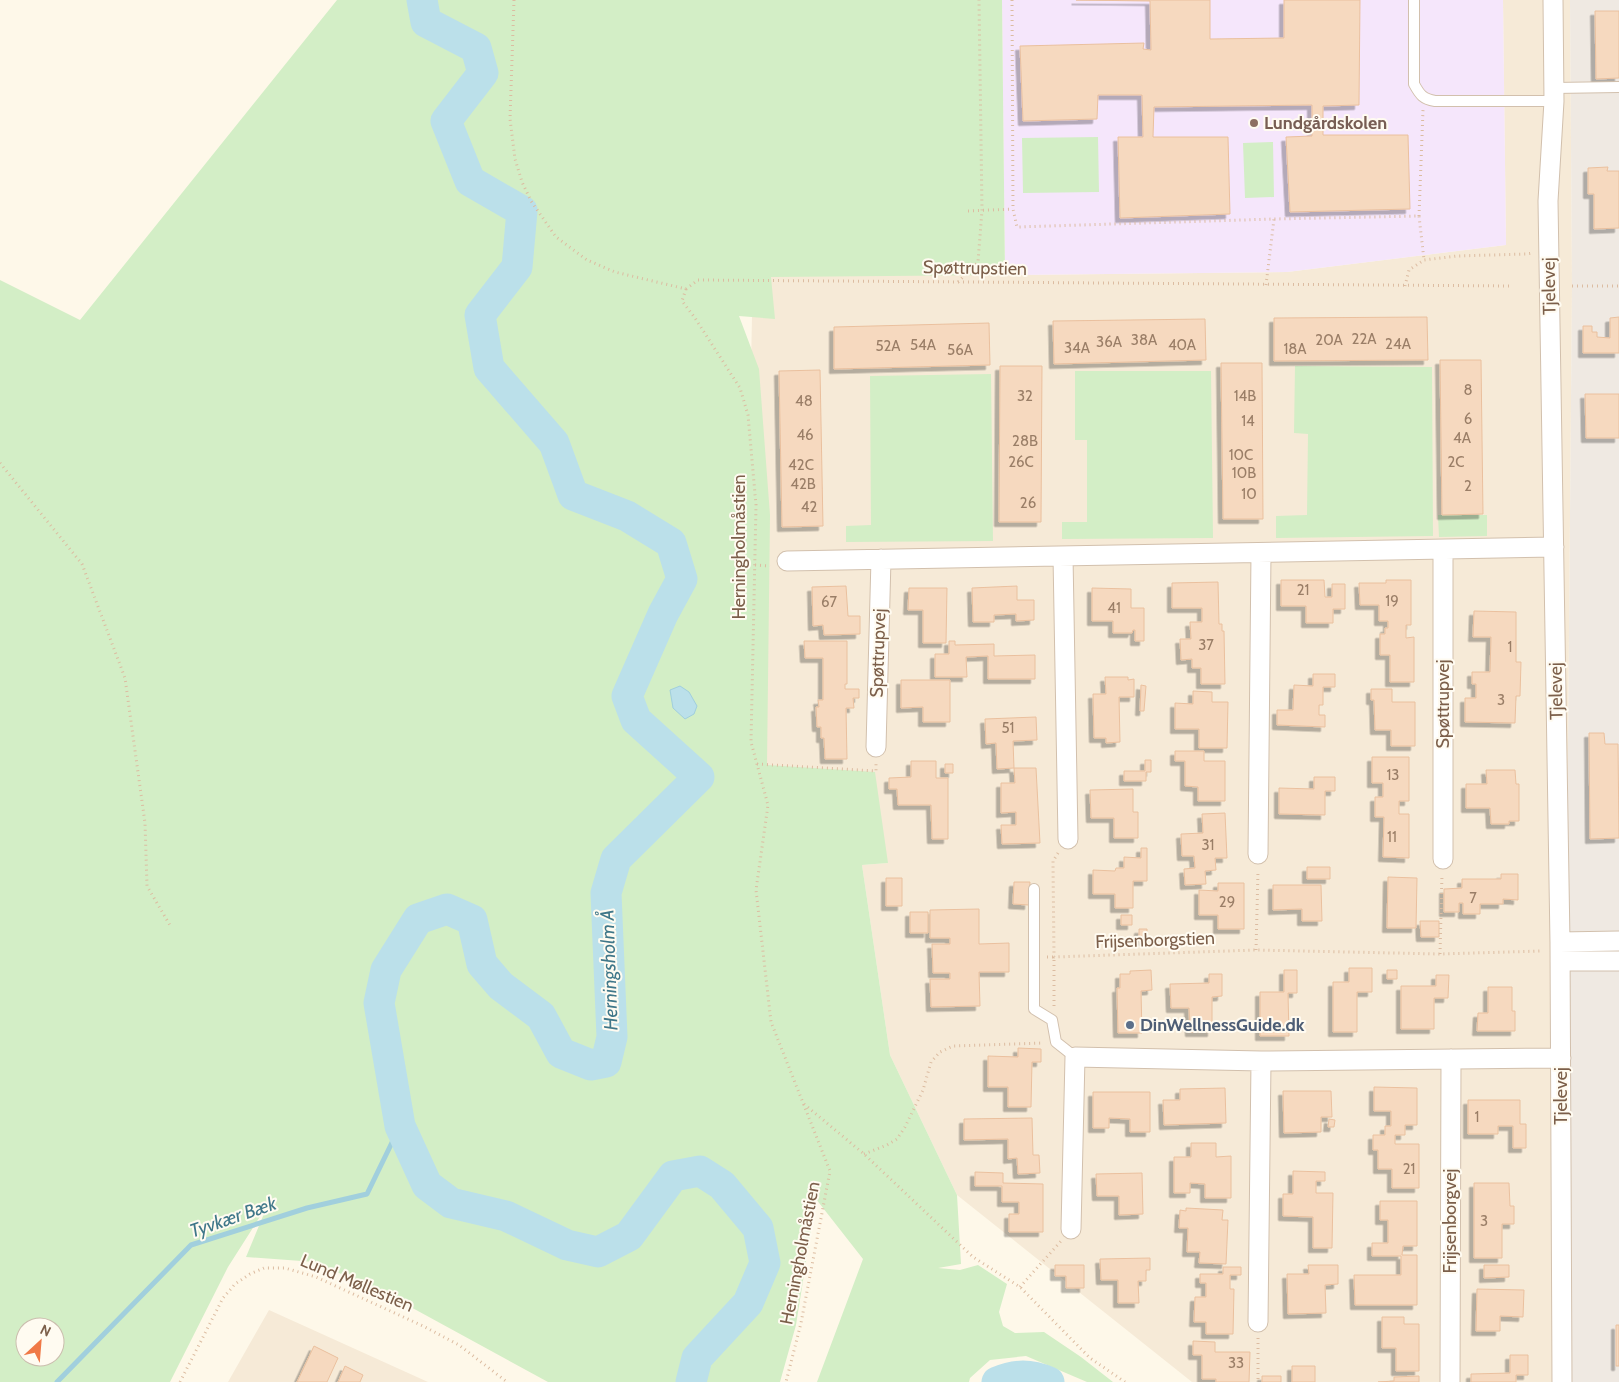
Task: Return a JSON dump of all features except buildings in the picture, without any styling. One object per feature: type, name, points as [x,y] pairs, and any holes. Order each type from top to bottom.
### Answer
[{"type":"street","name":"Tjelevej","points":[[1552,0],[1554,94],[1548,201],[1560,951],[1562,1382]]},
{"type":"street","points":[[787,561],[1554,547]]},
{"type":"street","name":"Spøttrupvej","points":[[1443,859],[1444,550]]},
{"type":"street","points":[[1258,854],[1261,553]]},
{"type":"street","points":[[1063,556],[1068,839]]},
{"type":"street","name":"Spøttrupvej","points":[[876,746],[881,560]]},
{"type":"street","points":[[1560,951],[1619,941]]},
{"type":"street","points":[[1560,951],[1619,961]]},
{"type":"street","points":[[1071,1229],[1075,1057],[1261,1061],[1561,1058]]},
{"type":"street","name":"Frijsenborgvej","points":[[1450,1382],[1451,1059]]},
{"type":"street","points":[[1258,1322],[1261,1061]]},
{"type":"lane","points":[[1414,0],[1414,84],[1420,95],[1426,99],[1435,101],[1554,94],[1619,86]]},
{"type":"lane","points":[[1034,889],[1034,1009],[1052,1020],[1056,1042],[1075,1057]]},
{"type":"path","points":[[514,0],[510,119],[515,159],[522,182],[531,201],[556,237],[587,260],[615,272],[686,289]]},
{"type":"path","points":[[958,282],[978,262],[982,210],[978,0]]},
{"type":"path","points":[[1012,0],[1014,209],[1017,227],[1420,216]]},
{"type":"path","points":[[1424,260],[1420,216],[1422,115],[1426,99]]},
{"type":"path","points":[[968,210],[1014,209]]},
{"type":"path","points":[[1266,285],[1274,219]]},
{"type":"path","points":[[1405,286],[1409,270],[1424,260],[1457,256],[1549,253]]},
{"type":"path","name":"Spøttrupstien","points":[[686,289],[698,280],[1511,286]]},
{"type":"path","points":[[1572,286],[1619,286]]},
{"type":"path","name":"Herningholmåstien","points":[[686,289],[682,301],[740,388],[748,414],[756,505],[751,742],[768,805],[756,890],[771,1022],[830,1171],[801,1323],[786,1382]]},
{"type":"path","points":[[0,463],[82,564],[125,678],[145,823],[147,886],[172,927]]},
{"type":"path","points":[[757,764],[876,771],[876,746]]},
{"type":"path","points":[[1052,1020],[1055,999],[1053,861],[1068,839]]},
{"type":"path","points":[[1256,950],[1258,854]]},
{"type":"path","points":[[1440,954],[1443,859]]},
{"type":"path","name":"Frijsenborgstien","points":[[1034,956],[1054,957],[1256,950],[1440,954],[1560,951]]},
{"type":"path","points":[[864,1154],[897,1139],[923,1090],[930,1062],[940,1052],[953,1046],[1056,1042]]},
{"type":"path","name":"Herningholmåstien","points":[[803,1103],[864,1154],[973,1257],[1020,1287],[1090,1358],[1125,1382]]},
{"type":"path","points":[[1020,1287],[1071,1229]]},
{"type":"path","name":"Lund Møllestien","points":[[180,1382],[223,1298],[235,1284],[250,1274],[264,1268],[285,1268],[316,1277],[423,1326],[459,1345],[507,1382]]},
{"type":"path","points":[[1258,1322],[1258,1382]]},
{"type":"shaded area","name":"Lundgårdskolen","points":[[1002,0],[1503,0],[1506,245],[1287,272],[1005,275]]},
{"type":"shaded area","points":[[1503,0],[1570,0],[1572,286],[1566,975],[1568,1382],[1192,1382],[957,1195],[890,1055],[862,865],[888,863],[743,764],[753,267],[1005,275],[1287,272],[1506,245]]},
{"type":"shaded area","points":[[1570,0],[1619,0],[1619,1382],[1568,1382],[1566,975],[1572,286]]},
{"type":"shaded area","points":[[269,1310],[428,1382],[228,1382]]},
{"type":"green space","points":[[337,0],[1002,0],[1005,275],[771,277],[775,319],[739,316],[759,369],[770,515],[767,765],[875,772],[888,863],[862,865],[890,1055],[957,1195],[961,1264],[938,1268],[960,1270],[978,1265],[1007,1284],[999,1312],[1003,1326],[1015,1333],[1044,1332],[1113,1382],[1087,1382],[1026,1356],[990,1360],[970,1378],[969,1382],[817,1382],[863,1259],[816,1199],[796,1325],[780,1382],[548,1382],[396,1299],[315,1262],[246,1257],[268,1204],[228,1267],[170,1382],[0,1382],[0,280],[80,320]]},
{"type":"green space","points":[[1098,137],[1099,192],[1023,193],[1022,138]]},
{"type":"green space","points":[[1273,142],[1274,197],[1245,198],[1243,143]]},
{"type":"green space","points":[[1295,366],[1432,367],[1433,536],[1276,538],[1276,516],[1307,515],[1308,434],[1294,433]]},
{"type":"green space","points":[[1075,371],[1211,371],[1213,538],[1062,539],[1062,522],[1087,522],[1087,440],[1075,440]]},
{"type":"green space","points":[[991,374],[993,541],[846,542],[846,526],[871,525],[870,376]]},
{"type":"green space","points":[[1438,515],[1487,515],[1487,536],[1439,537]]},
{"type":"water","points":[[680,686],[689,692],[697,706],[694,714],[685,719],[673,708],[670,690]]},
{"type":"waterway","name":"Herningsholm Å","points":[[422,0],[426,22],[476,48],[483,73],[446,121],[470,181],[522,211],[517,267],[480,315],[489,368],[554,443],[573,495],[627,516],[671,543],[682,579],[663,614],[627,696],[636,720],[699,777],[616,859],[606,893],[612,1037],[606,1062],[591,1065],[561,1053],[541,1016],[501,986],[482,964],[472,920],[447,909],[418,919],[386,970],[379,1003],[400,1126],[427,1185],[451,1203],[506,1216],[567,1245],[598,1252],[629,1236],[673,1176],[700,1171],[722,1185],[758,1228],[765,1263],[748,1303],[697,1358],[691,1382]]},
{"type":"waterway","name":"Tyvkær Bæk","points":[[57,1382],[191,1245],[307,1208],[367,1194],[400,1126]]},
{"type":"waterway","name":"Herningsholm Å","points":[[997,1382],[1023,1376],[1049,1382]]},
{"type":"place","name":"Lundgårdskolen","points":[[1254,123]]},
{"type":"place","name":"DinWellnessGuide.dk","points":[[1130,1025]]}]
